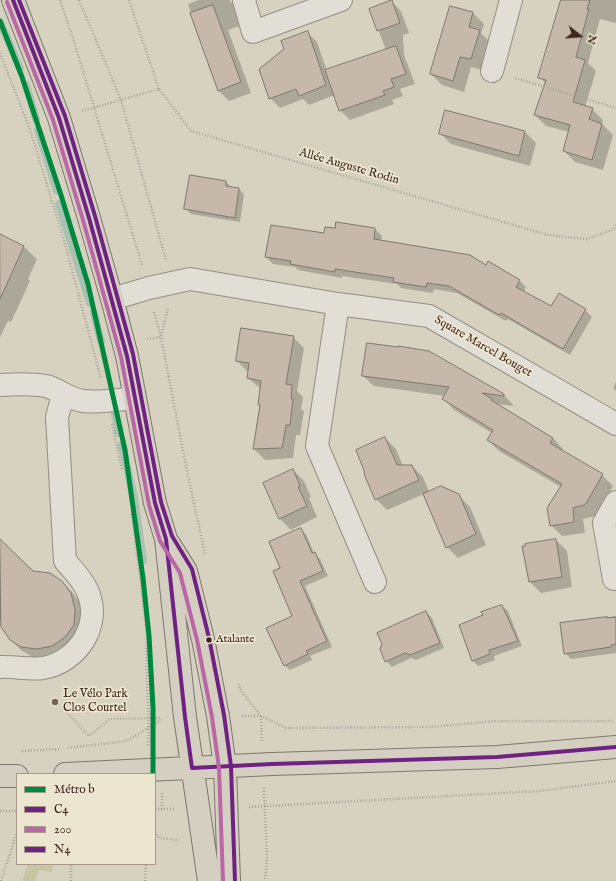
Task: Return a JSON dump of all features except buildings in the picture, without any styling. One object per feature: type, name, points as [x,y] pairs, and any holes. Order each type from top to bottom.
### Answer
[{"type":"main road","points":[[13,0],[59,118],[112,299],[126,356],[155,503],[166,539],[185,717],[209,881]]},
{"type":"main road","points":[[166,539],[186,571],[211,678],[225,766],[229,881]]},
{"type":"main road","points":[[86,773],[272,764],[497,757],[616,746]]},
{"type":"main road","points":[[0,776],[16,776]]},
{"type":"street","points":[[244,0],[253,32],[341,0]]},
{"type":"street","points":[[492,71],[511,0]]},
{"type":"street","name":"Square Marcel Bouget","points":[[112,299],[190,279],[338,304],[429,316],[616,424]]},
{"type":"street","points":[[338,304],[318,446],[375,582]]},
{"type":"street","points":[[0,385],[30,384],[47,387],[63,395],[82,401],[107,402],[135,398]]},
{"type":"street","points":[[0,667],[42,668],[59,663],[82,645],[89,632],[93,616],[92,604],[87,590],[79,577],[65,561],[57,417],[63,395]]},
{"type":"street","points":[[614,579],[604,523],[616,502]]},
{"type":"path","points":[[60,0],[94,107],[159,286],[170,299],[161,337],[186,466],[206,558]]},
{"type":"path","points":[[79,0],[121,100],[167,263],[159,286]]},
{"type":"path","name":"Allée Auguste Rodin","points":[[129,0],[159,89],[191,131],[548,235],[587,239],[616,226]]},
{"type":"path","points":[[492,71],[616,108]]},
{"type":"path","points":[[94,107],[159,89]]},
{"type":"path","points":[[235,679],[242,692],[261,716],[286,728],[430,727],[496,721],[616,721]]},
{"type":"path","points":[[21,751],[48,750],[127,741],[164,718],[110,719],[89,736],[63,708]]},
{"type":"path","points":[[265,881],[267,859],[265,806],[538,792],[616,781]]},
{"type":"path","points":[[156,809],[162,809]]},
{"type":"path","points":[[0,811],[16,811]]},
{"type":"path","points":[[1,881],[16,835]]},
{"type":"path","points":[[71,865],[71,881]]},
{"type":"path","points":[[145,881],[146,865]]},
{"type":"green space","points":[[28,865],[52,865],[52,872],[39,870],[35,881],[22,881]]},
{"type":"waterway","points":[[0,22],[20,68]]},
{"type":"waterway","points":[[26,85],[36,119]]},
{"type":"waterway","points":[[38,130],[57,191]]},
{"type":"waterway","points":[[59,204],[90,303]]},
{"type":"waterway","points":[[94,313],[101,341]]},
{"type":"waterway","points":[[114,408],[119,433]]},
{"type":"waterway","points":[[122,445],[134,498],[143,560]]},
{"type":"metro line","name":"b","points":[[0,21],[22,77],[61,195],[88,284],[125,450],[143,578],[149,636],[153,708],[153,773]]},
{"type":"transit line","name":"C4","points":[[13,0],[59,118],[89,218],[127,356],[155,503],[166,539],[185,717],[192,768],[497,757],[616,747]]},
{"type":"transit line","name":"N4","points":[[19,0],[65,116],[95,216],[133,354],[161,502],[172,536],[192,569],[209,638],[224,715],[231,766],[235,881]]},
{"type":"transit line","name":"200","points":[[7,2],[53,120],[83,220],[121,357],[149,505],[160,541],[180,573],[197,640],[212,717],[219,768],[223,881]]},
{"type":"place","name":"Atalante","points":[[209,640]]},
{"type":"place","name":"Le Vélo Park Clos Courtel","points":[[55,702]]}]
